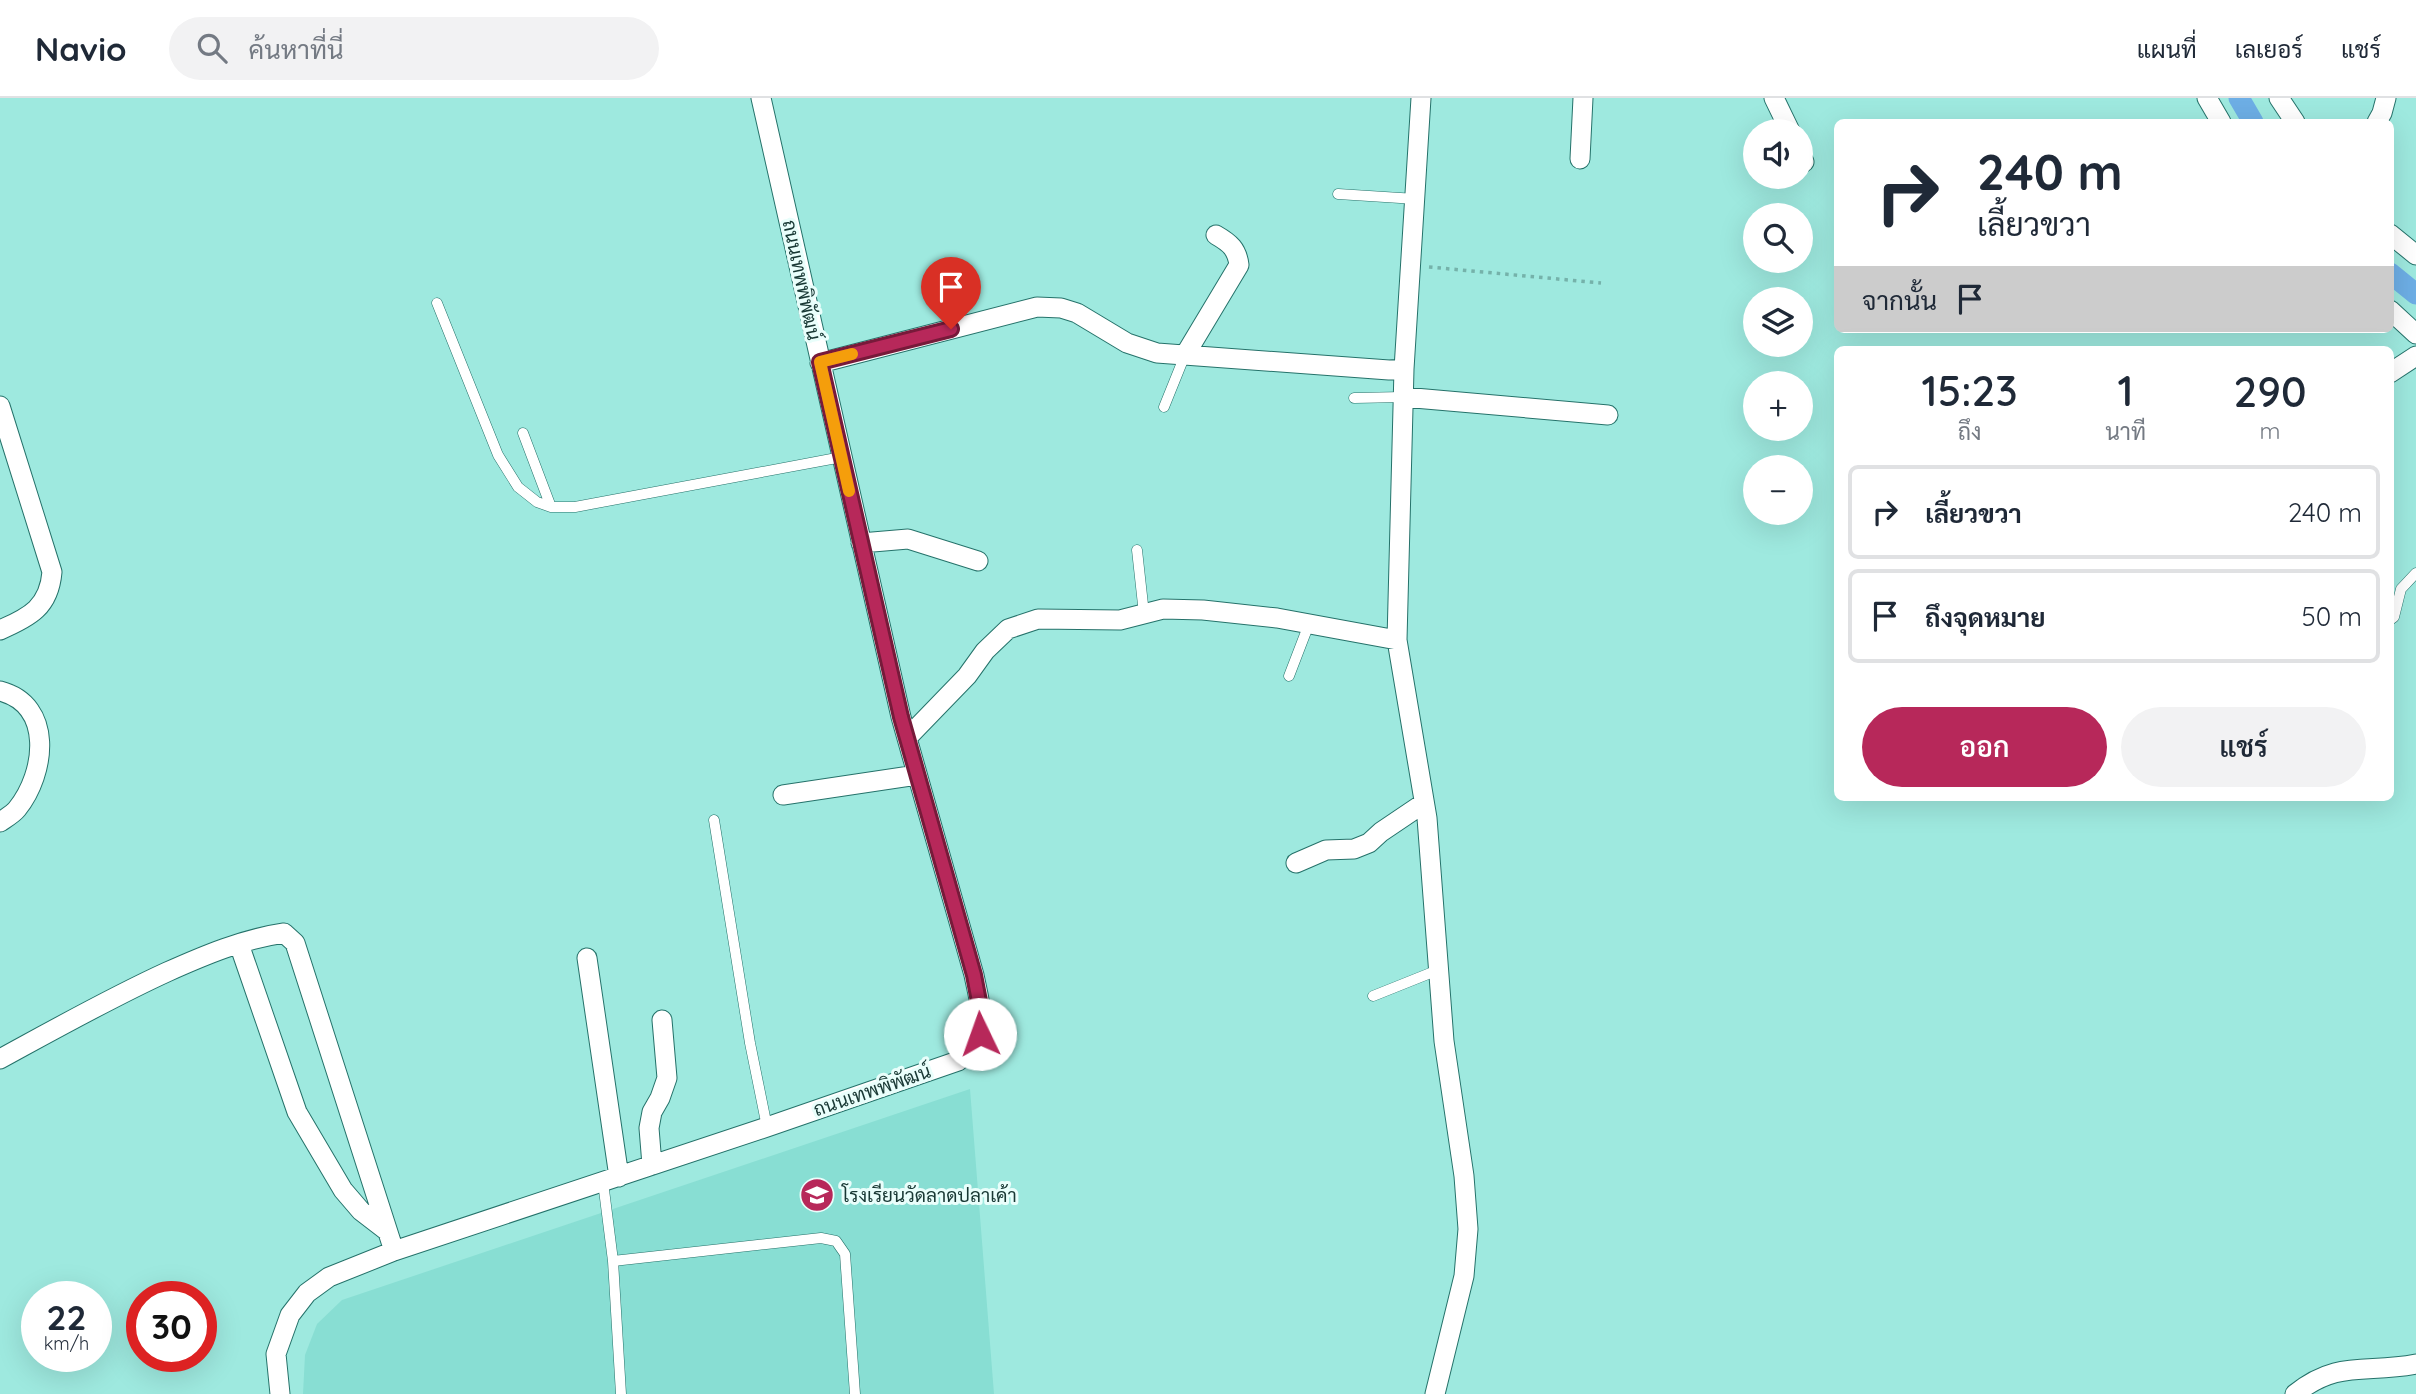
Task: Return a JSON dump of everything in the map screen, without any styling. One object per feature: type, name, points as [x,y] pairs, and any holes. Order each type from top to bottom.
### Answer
[{"type":"street","name":"ถนนเทพพิพัฒน์","points":[[280,1394],[275,1354],[290,1315],[307,1293],[330,1277],[394,1251],[958,1061],[974,1049],[980,1034],[981,1012],[974,975],[906,738],[761,98]]},
{"type":"street","points":[[1421,98],[1404,369],[1397,640],[1424,803],[1444,1041],[1464,1176],[1468,1229],[1464,1276],[1435,1394]]},
{"type":"street","points":[[1580,159],[1583,98]]},
{"type":"street","points":[[1774,98],[1784,119]]},
{"type":"street","points":[[2207,98],[2219,119]]},
{"type":"street","points":[[2278,98],[2293,119]]},
{"type":"street","points":[[2379,119],[2386,98]]},
{"type":"street","points":[[1185,355],[1240,265],[1238,254],[1230,243],[1216,235]]},
{"type":"street","points":[[2394,237],[2416,255]]},
{"type":"street","points":[[820,362],[1037,307],[1060,308],[1077,313],[1127,343],[1157,353],[1404,369]]},
{"type":"street","points":[[2394,314],[2416,334]]},
{"type":"street","points":[[2394,370],[2416,356]]},
{"type":"street","points":[[1403,397],[1608,415]]},
{"type":"street","points":[[0,406],[52,572],[51,592],[23,620],[0,630]]},
{"type":"street","points":[[861,543],[908,539],[978,561]]},
{"type":"street","points":[[906,738],[967,676],[985,651],[1008,629],[1038,619],[1120,620],[1163,609],[1203,610],[1309,624],[1397,640]]},
{"type":"street","points":[[0,691],[15,695],[25,703],[39,727],[39,766],[29,793],[15,811],[0,822]]},
{"type":"street","points":[[783,795],[917,775]]},
{"type":"street","points":[[1296,863],[1326,850],[1354,849],[1369,843],[1424,803]]},
{"type":"street","points":[[0,1059],[131,989],[209,953],[284,933],[295,943],[394,1251]]},
{"type":"street","points":[[239,944],[297,1112],[343,1190],[361,1212],[387,1231]]},
{"type":"street","points":[[587,958],[611,1179]]},
{"type":"street","points":[[652,1165],[649,1128],[652,1112],[667,1078],[662,1020]]},
{"type":"street","points":[[2295,1394],[2311,1381],[2332,1372],[2360,1367],[2396,1368],[2416,1364]]},
{"type":"lane","points":[[1338,194],[1416,199]]},
{"type":"lane","points":[[438,303],[498,455],[519,487],[537,502],[551,508],[575,507],[842,457]]},
{"type":"lane","points":[[1164,407],[1185,355]]},
{"type":"lane","points":[[1354,398],[1403,397]]},
{"type":"lane","points":[[523,433],[551,508]]},
{"type":"lane","points":[[1137,550],[1144,614]]},
{"type":"lane","points":[[2394,617],[2401,589],[2416,573]]},
{"type":"lane","points":[[1289,676],[1309,624]]},
{"type":"lane","points":[[714,820],[750,1043],[768,1127]]},
{"type":"lane","points":[[1373,996],[1438,970]]},
{"type":"lane","points":[[611,1179],[612,1261],[621,1394]]},
{"type":"lane","points":[[612,1261],[821,1238],[836,1241],[845,1254],[856,1394]]},
{"type":"path","points":[[1411,265],[1601,283]]},
{"type":"shaded area","name":"โรงเรียนวัดลาดปลาเค้า","points":[[970,1089],[994,1394],[303,1394],[305,1355],[317,1324],[342,1300]]},
{"type":"waterway","points":[[2239,98],[2251,119]]},
{"type":"waterway","points":[[2394,276],[2416,294]]},
{"type":"slow traffic","points":[[849,491],[820,362],[852,354]]},
{"type":"place","name":"โรงเรียนวัดลาดปลาเค้า","points":[[817,1195]]},
{"type":"route","points":[[951,329],[820,362],[901,717],[974,975],[981,1012],[980,1034]]}]
